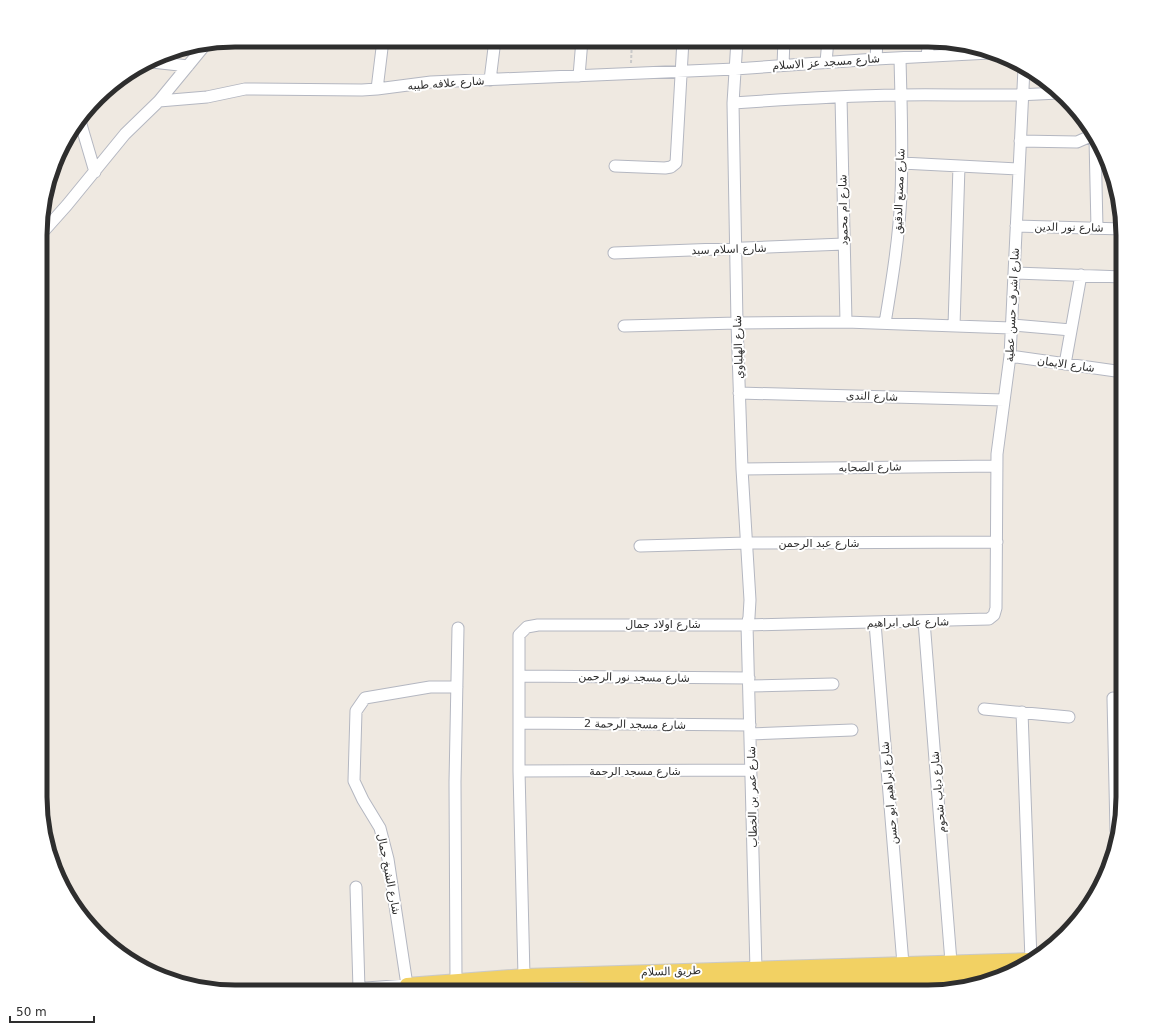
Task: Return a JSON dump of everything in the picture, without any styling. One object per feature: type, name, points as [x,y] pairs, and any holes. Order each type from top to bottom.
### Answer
[{"type":"main road","name":"طريق السلام","points":[[810,980],[904,964],[1022,960]]},
{"type":"main road","name":"طريق السلام","points":[[429,985],[456,981],[524,976],[756,969],[795,980]]},
{"type":"main road","name":"طريق السلام","points":[[693,985],[795,980],[990,975]]},
{"type":"street","points":[[378,90],[382,47]]},
{"type":"street","points":[[490,80],[494,47]]},
{"type":"street","points":[[578,76],[581,47]]},
{"type":"street","points":[[615,166],[665,168],[671,167],[676,163],[683,47]]},
{"type":"street","name":"شارع الهلباوي","points":[[737,47],[733,103],[739,392],[750,600],[747,625]]},
{"type":"street","points":[[783,65],[784,47]]},
{"type":"street","points":[[826,62],[827,47]]},
{"type":"street","points":[[876,59],[877,47]]},
{"type":"street","points":[[927,56],[928,47]]},
{"type":"street","points":[[47,228],[67,206],[126,134],[159,101],[200,51]]},
{"type":"street","name":"شارع مسجد عز الاسلام","points":[[735,69],[973,52]]},
{"type":"street","name":"شارع مصنع الدقيق","points":[[885,323],[898,229],[902,163],[900,58]]},
{"type":"street","points":[[159,63],[188,66]]},
{"type":"street","name":"شارع علافه طيبه","points":[[159,101],[207,97],[246,89],[378,90],[431,82],[735,69]]},
{"type":"street","name":"شارع اشرف حسن عطية","points":[[997,542],[997,466],[1012,327],[1018,169],[1024,73]]},
{"type":"street","points":[[733,103],[901,95],[1023,96],[1051,93]]},
{"type":"street","name":"شارع ام محمود","points":[[841,97],[846,322]]},
{"type":"street","points":[[82,126],[95,172]]},
{"type":"street","points":[[1020,141],[1073,142],[1089,137]]},
{"type":"street","points":[[1095,149],[1097,228]]},
{"type":"street","points":[[902,163],[1018,169]]},
{"type":"street","points":[[954,326],[959,166]]},
{"type":"street","name":"شارع نور الدين","points":[[1016,226],[1116,229]]},
{"type":"street","name":"شارع اسلام سيد","points":[[614,253],[844,244]]},
{"type":"street","points":[[1014,274],[1116,277]]},
{"type":"street","points":[[1065,364],[1081,275]]},
{"type":"street","points":[[624,326],[846,322],[1071,330]]},
{"type":"street","name":"شارع الايمان","points":[[1010,356],[1116,371]]},
{"type":"street","name":"شارع الندى","points":[[739,392],[1004,400]]},
{"type":"street","name":"شارع الصحابه","points":[[742,469],[997,466]]},
{"type":"street","name":"شارع عبد الرحمن","points":[[640,546],[747,543],[997,542]]},
{"type":"street","name":"شارع على ابراهيم","points":[[747,625],[924,622],[989,619],[994,615],[996,608],[997,542]]},
{"type":"street","name":"شارع دياب شحوم","points":[[924,622],[951,962]]},
{"type":"street","name":"شارع ابراهيم ابو حسن","points":[[875,623],[904,964]]},
{"type":"street","name":"شارع اولاد جمال","points":[[524,976],[519,771],[519,635],[527,627],[538,625],[747,625]]},
{"type":"street","name":"شارع عمر بن الخطاب","points":[[747,625],[756,969]]},
{"type":"street","points":[[456,981],[455,782],[458,628]]},
{"type":"street","name":"شارع مسجد نور الرحمن","points":[[519,676],[833,684]]},
{"type":"street","name":"شارع الشيخ جمال","points":[[408,985],[388,859],[380,828],[363,800],[354,781],[356,711],[365,698],[430,686],[457,687]]},
{"type":"street","points":[[1113,698],[1116,813]]},
{"type":"street","points":[[984,709],[1069,716]]},
{"type":"street","points":[[1022,712],[1030,955]]},
{"type":"street","name":"شارع مسجد الرحمة 2","points":[[519,723],[750,730],[852,730]]},
{"type":"street","name":"شارع مسجد الرحمة","points":[[519,771],[751,770]]},
{"type":"street","points":[[356,887],[359,985]]},
{"type":"path","points":[[630,74],[632,47]]}]
